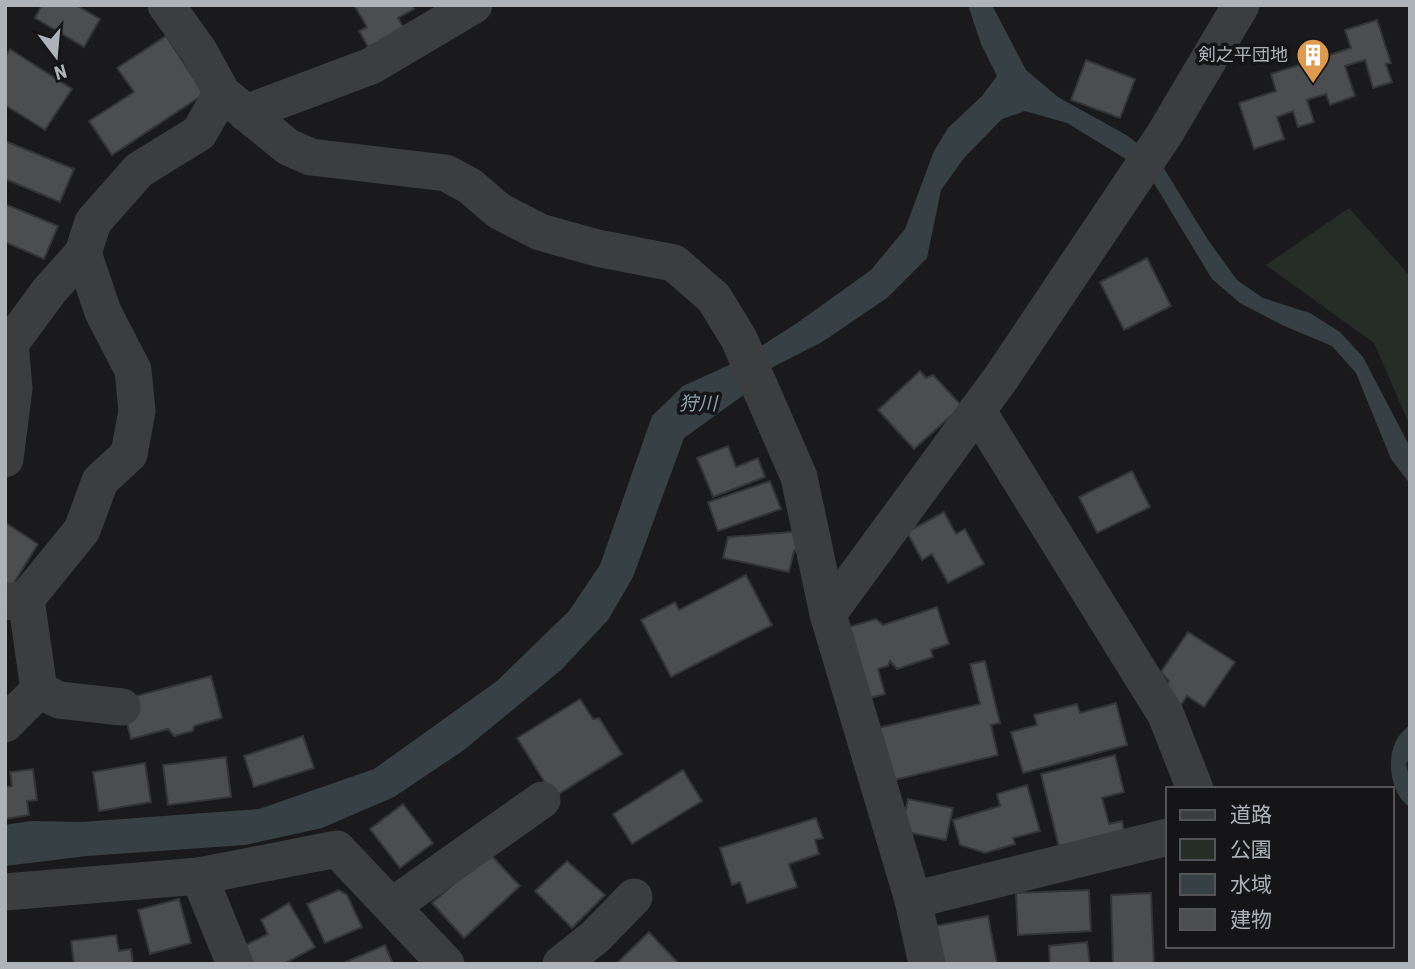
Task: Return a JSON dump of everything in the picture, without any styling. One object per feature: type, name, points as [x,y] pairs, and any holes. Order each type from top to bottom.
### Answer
[{"type":"street","points":[[166,5],[234,103],[288,147],[311,157],[446,173],[470,186],[499,211],[540,232],[597,248],[674,263],[714,298],[742,347],[799,477],[828,614],[913,900],[927,964]]},
{"type":"street","points":[[5,458],[13,388],[10,344],[49,291],[83,253],[93,222],[139,170],[199,133],[234,103],[371,66],[474,5]]},
{"type":"street","points":[[828,614],[1001,378],[1164,135],[1241,5]]},
{"type":"street","points":[[83,253],[103,312],[133,370],[136,411],[129,454],[100,481],[82,530],[16,601],[39,690],[59,700],[122,707]]},
{"type":"street","points":[[977,411],[1166,715],[1194,787]]},
{"type":"street","points":[[5,724],[39,690]]},
{"type":"street","points":[[392,906],[542,800]]},
{"type":"street","points":[[913,900],[1166,837]]},
{"type":"street","points":[[5,892],[199,876],[337,849],[446,964]]},
{"type":"street","points":[[199,876],[235,964]]},
{"type":"street","points":[[561,964],[595,937],[634,897]]},
{"type":"green space","points":[[1349,208],[1410,276],[1410,426],[1374,343],[1266,265]]},
{"type":"water","name":"狩川","points":[[968,5],[992,5],[1026,70],[1058,97],[1128,136],[1160,162],[1208,240],[1237,280],[1263,298],[1310,313],[1340,332],[1363,357],[1410,447],[1410,484],[1391,459],[1356,373],[1332,346],[1282,325],[1240,303],[1212,279],[1152,180],[1126,159],[1067,123],[1025,111],[1002,119],[964,158],[941,190],[927,258],[887,298],[822,342],[773,367],[752,389],[684,438],[633,577],[608,620],[561,670],[464,750],[394,797],[322,828],[245,845],[87,856],[5,866],[5,825],[31,821],[81,822],[259,809],[374,769],[497,681],[569,611],[600,565],[652,416],[683,386],[738,361],[871,270],[905,229],[934,151],[948,128],[982,96],[997,76],[981,44]]},
{"type":"water","points":[[1410,724],[1410,759],[1406,763],[1410,782],[1410,807],[1398,794],[1392,777],[1391,758],[1396,741]]},
{"type":"building","points":[[42,5],[76,5],[100,19],[84,47],[35,18]]},
{"type":"building","points":[[354,5],[411,5],[414,9],[398,18],[410,39],[375,59],[359,31],[367,27]]},
{"type":"building","name":"剣之平団地","points":[[1377,20],[1391,63],[1386,64],[1392,82],[1373,88],[1365,60],[1345,66],[1355,96],[1330,105],[1326,94],[1307,100],[1314,122],[1298,127],[1293,111],[1277,117],[1284,139],[1254,149],[1239,103],[1276,91],[1271,74],[1351,48],[1345,30]]},
{"type":"building","points":[[166,36],[204,94],[112,155],[89,121],[134,92],[117,68]]},
{"type":"building","points":[[10,49],[72,89],[45,130],[5,105],[5,57]]},
{"type":"building","points":[[1086,60],[1135,79],[1120,118],[1071,100]]},
{"type":"building","points":[[5,141],[74,169],[60,202],[5,179]]},
{"type":"building","points":[[5,204],[58,226],[44,259],[5,242]]},
{"type":"building","points":[[1147,258],[1171,306],[1124,330],[1100,282]]},
{"type":"building","points":[[920,371],[926,378],[933,375],[962,406],[914,449],[878,410]]},
{"type":"building","points":[[728,446],[736,467],[758,458],[765,477],[713,497],[697,458]]},
{"type":"building","points":[[1132,471],[1150,507],[1097,533],[1079,497]]},
{"type":"building","points":[[770,481],[781,509],[718,531],[708,502]]},
{"type":"building","points":[[944,512],[956,534],[965,529],[984,564],[948,583],[932,554],[922,560],[907,532]]},
{"type":"building","points":[[6,523],[38,544],[12,586],[5,582]]},
{"type":"building","points":[[805,531],[800,552],[794,551],[789,572],[723,558],[728,537]]},
{"type":"building","points":[[746,575],[772,625],[671,677],[641,620],[675,602],[679,610]]},
{"type":"building","points":[[937,607],[949,644],[931,650],[933,657],[897,669],[890,661],[888,666],[878,669],[885,694],[859,701],[838,630],[876,619],[883,625]]},
{"type":"building","points":[[1188,632],[1235,662],[1204,707],[1187,696],[1179,708],[1159,696],[1169,681],[1161,672]]},
{"type":"building","points":[[985,661],[1000,723],[991,725],[998,755],[882,783],[878,728],[980,704],[970,664]]},
{"type":"building","points":[[211,676],[222,718],[194,726],[193,731],[174,736],[168,729],[131,739],[121,700]]},
{"type":"building","points":[[580,699],[593,719],[599,718],[622,754],[554,797],[517,738]]},
{"type":"building","points":[[1116,703],[1127,745],[1023,773],[1011,732],[1037,725],[1034,715],[1077,704],[1080,713]]},
{"type":"building","points":[[303,736],[314,768],[254,787],[244,756]]},
{"type":"building","points":[[1115,755],[1124,792],[1102,798],[1109,824],[1122,821],[1124,830],[1059,847],[1041,774]]},
{"type":"building","points":[[226,757],[231,797],[168,805],[163,765]]},
{"type":"building","points":[[145,763],[151,802],[99,811],[93,772]]},
{"type":"building","points":[[33,769],[37,800],[27,801],[29,815],[5,819],[5,787],[12,786],[10,772]]},
{"type":"building","points":[[683,770],[702,801],[632,844],[613,814]]},
{"type":"building","points":[[1027,785],[1040,831],[1013,838],[1015,844],[985,853],[960,845],[953,820],[1000,806],[997,794]]},
{"type":"building","points":[[908,799],[953,808],[946,840],[901,831]]},
{"type":"building","points":[[403,804],[433,843],[400,868],[370,829]]},
{"type":"building","points":[[816,818],[823,838],[815,840],[819,854],[789,864],[797,887],[747,903],[740,882],[732,885],[720,848]]},
{"type":"building","points":[[489,853],[520,886],[464,938],[432,903]]},
{"type":"building","points":[[567,861],[605,895],[572,928],[535,891]]},
{"type":"building","points":[[339,890],[347,895],[362,927],[325,943],[307,904]]},
{"type":"building","points":[[1089,890],[1091,931],[1018,935],[1016,893]]},
{"type":"building","points":[[1151,893],[1154,964],[1113,964],[1111,895]]},
{"type":"building","points":[[179,899],[191,943],[150,954],[138,910]]},
{"type":"building","points":[[289,903],[315,947],[284,964],[251,964],[242,947],[268,934],[261,920]]},
{"type":"building","points":[[988,916],[997,964],[936,964],[930,927]]},
{"type":"building","points":[[649,932],[679,964],[616,964]]},
{"type":"building","points":[[116,935],[119,951],[131,949],[133,964],[74,964],[71,941]]},
{"type":"building","points":[[1087,942],[1090,964],[1050,964],[1049,946]]},
{"type":"building","points":[[385,945],[393,964],[341,964]]},
{"type":"place","name":"剣之平団地","points":[[1313,85]]}]
